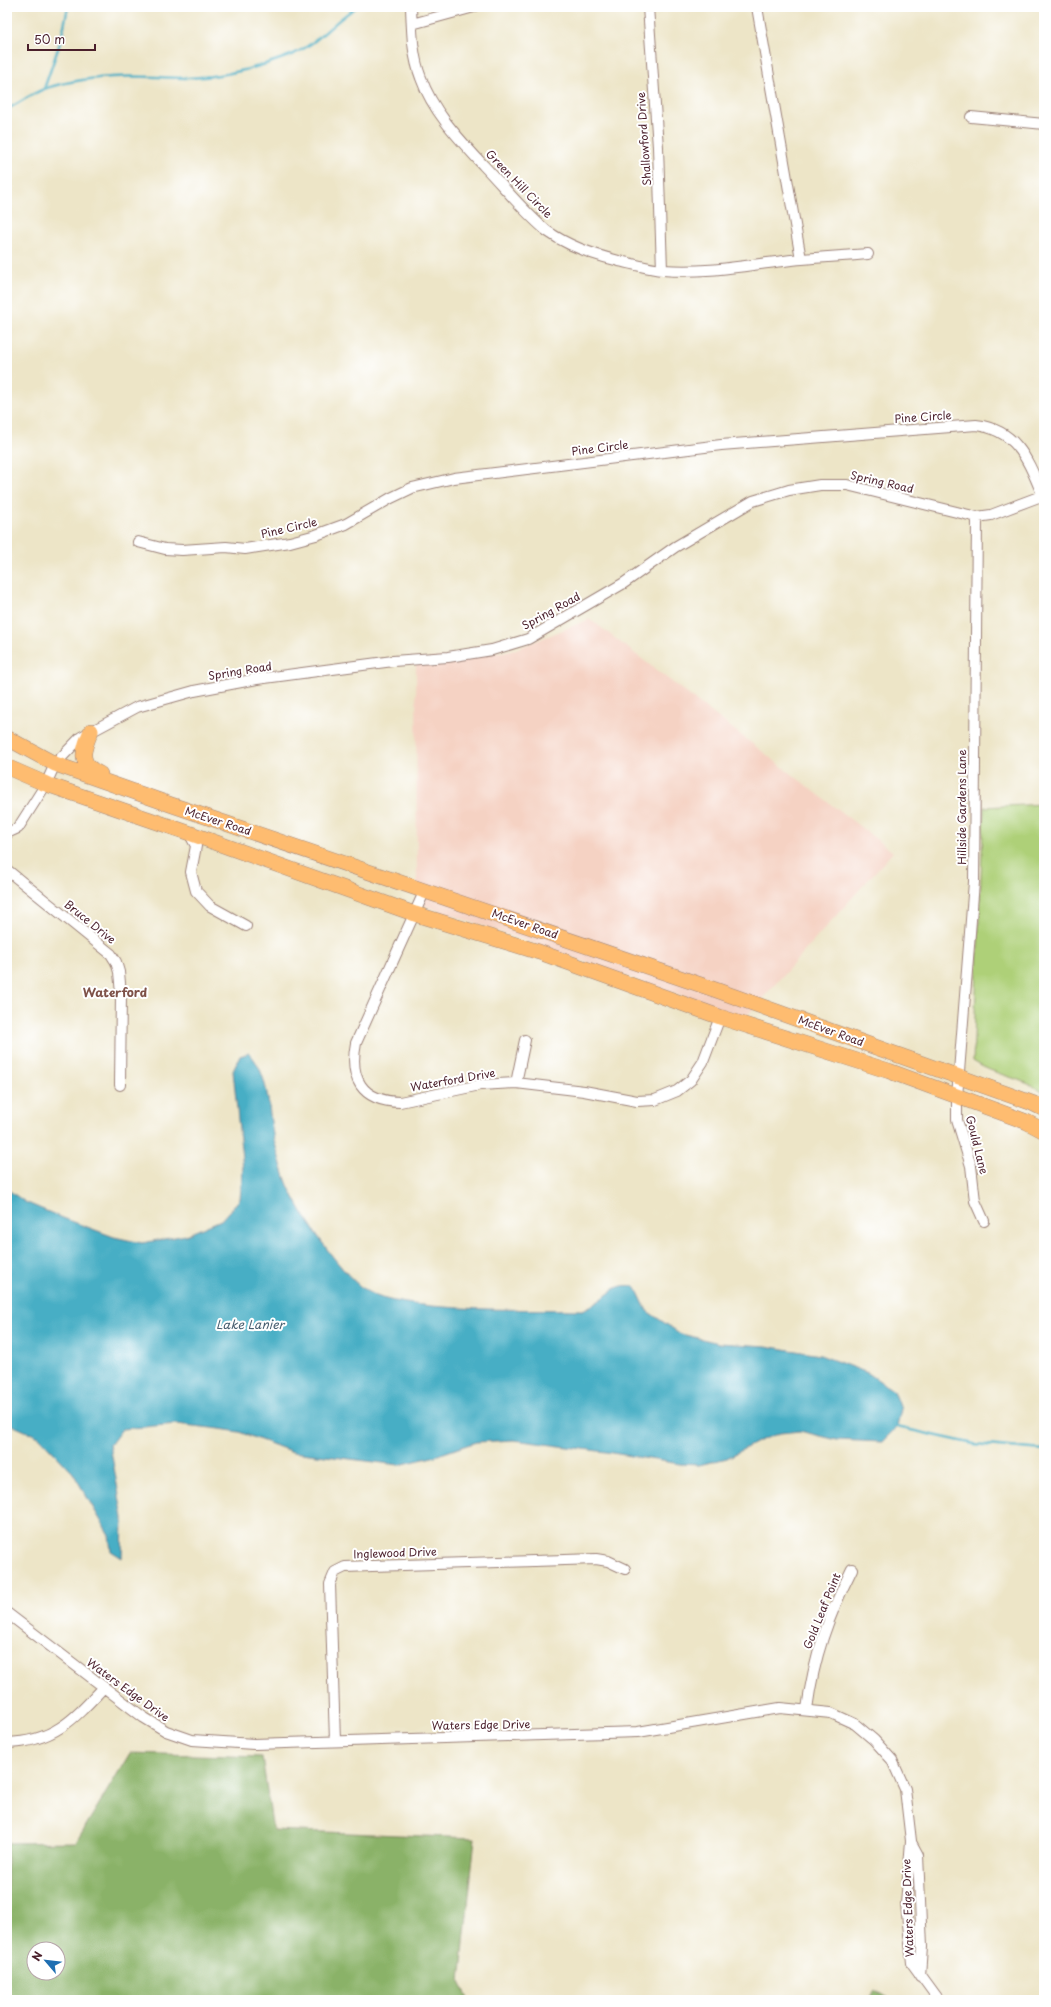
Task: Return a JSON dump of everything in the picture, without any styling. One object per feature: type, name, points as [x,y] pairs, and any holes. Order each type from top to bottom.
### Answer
[{"type":"main road","points":[[91,731],[83,755],[88,767],[102,775],[160,796],[172,805]]},
{"type":"main road","name":"McEver Road","points":[[7,738],[55,764],[716,990],[958,1078],[1032,1103],[1044,1109]]},
{"type":"main road","name":"McEver Road","points":[[7,767],[46,784],[189,833],[415,914],[539,952],[720,1017],[889,1071],[1027,1122],[1044,1131]]},
{"type":"street","name":"Green Hill Circle","points":[[410,7],[412,37],[421,78],[431,101],[452,130],[527,212],[548,231],[578,248],[597,256],[662,270],[696,271],[728,269],[801,259],[868,254]]},
{"type":"street","points":[[412,24],[474,7]]},
{"type":"street","name":"Shallowford Drive","points":[[648,7],[658,147],[662,270]]},
{"type":"street","points":[[757,7],[801,259]]},
{"type":"street","points":[[971,117],[1044,124]]},
{"type":"street","name":"Pine Circle","points":[[138,542],[165,549],[182,550],[212,548],[262,548],[316,535],[346,524],[412,488],[454,478],[721,445],[976,425],[990,427],[1002,432],[1013,441],[1023,454],[1043,495]]},
{"type":"street","name":"Spring Road","points":[[7,833],[18,828],[46,784],[55,764],[81,737],[138,707],[194,691],[257,679],[392,661],[448,657],[492,650],[528,639],[624,583],[675,547],[719,519],[753,501],[789,490],[820,485],[847,485],[977,517],[991,515],[1043,495]]},
{"type":"street","name":"Hillside Gardens Lane","points":[[957,1097],[974,882],[976,795],[974,737],[977,517]]},
{"type":"street","points":[[189,833],[196,846],[191,872],[196,891],[210,906],[246,926]]},
{"type":"street","name":"Bruce Drive","points":[[7,870],[111,954],[116,962],[121,994],[120,1085]]},
{"type":"street","name":"Waterford Drive","points":[[425,890],[356,1043],[353,1058],[354,1072],[358,1082],[366,1091],[377,1098],[400,1102],[480,1085],[516,1083],[584,1090],[637,1101],[655,1100],[677,1091],[691,1080],[703,1062],[720,1017]]},
{"type":"street","points":[[516,1083],[525,1040]]},
{"type":"street","name":"Gould Lane","points":[[957,1097],[957,1120],[972,1173],[975,1201],[984,1221]]},
{"type":"street","name":"Inglewood Drive","points":[[335,1741],[330,1584],[335,1572],[346,1567],[365,1566],[596,1559],[608,1561],[625,1569]]},
{"type":"street","name":"Gold Leaf Point","points":[[807,1709],[812,1674],[821,1639],[852,1569]]},
{"type":"street","name":"Waters Edge Drive","points":[[7,1613],[166,1732],[192,1740],[254,1744],[638,1732],[780,1708],[807,1709],[831,1713],[855,1724],[874,1740],[892,1760],[905,1789],[911,1842],[906,1904],[912,1963],[920,1976],[931,1987],[939,2000]]},
{"type":"street","points":[[7,1743],[39,1738],[64,1727],[104,1687]]},
{"type":"street","name":"Waters Edge Drive","points":[[911,1842],[918,1855],[922,1947],[920,1976]]},
{"type":"shaded area","points":[[590,619],[893,852],[745,1018],[417,903],[416,660],[511,651]]},
{"type":"green space","points":[[1044,804],[1044,1093],[1027,1083],[990,1070],[973,1061],[984,807]]},
{"type":"green space","points":[[130,1753],[262,1757],[273,1830],[475,1838],[460,1981],[469,2000],[7,2000],[7,1843],[76,1842]]},
{"type":"green space","points":[[875,1990],[893,2000],[868,2000]]},
{"type":"water","name":"Lake Lanier","points":[[249,1053],[262,1074],[268,1098],[276,1147],[286,1180],[294,1197],[324,1246],[349,1276],[361,1287],[372,1294],[382,1298],[413,1304],[455,1308],[583,1310],[602,1299],[618,1287],[628,1285],[635,1286],[647,1311],[681,1334],[719,1343],[766,1346],[820,1355],[868,1373],[894,1391],[901,1409],[897,1427],[882,1442],[837,1440],[800,1431],[780,1433],[759,1441],[727,1458],[699,1465],[680,1464],[606,1452],[514,1440],[476,1442],[432,1457],[399,1465],[293,1452],[239,1432],[220,1429],[176,1424],[122,1429],[110,1445],[123,1518],[122,1558],[111,1551],[109,1535],[73,1473],[39,1437],[7,1423],[7,1189],[25,1202],[63,1218],[114,1237],[142,1243],[186,1235],[221,1220],[240,1199],[243,1168],[233,1071],[240,1056]]},
{"type":"waterway","points":[[44,89],[61,40],[68,7]]},
{"type":"waterway","points":[[7,109],[44,89],[78,81],[120,76],[188,78],[215,76],[253,68],[279,60],[300,51],[357,7]]},
{"type":"waterway","points":[[897,1427],[974,1444],[1044,1450]]},
{"type":"district","name":"Waterford","points":[[115,993]]}]
